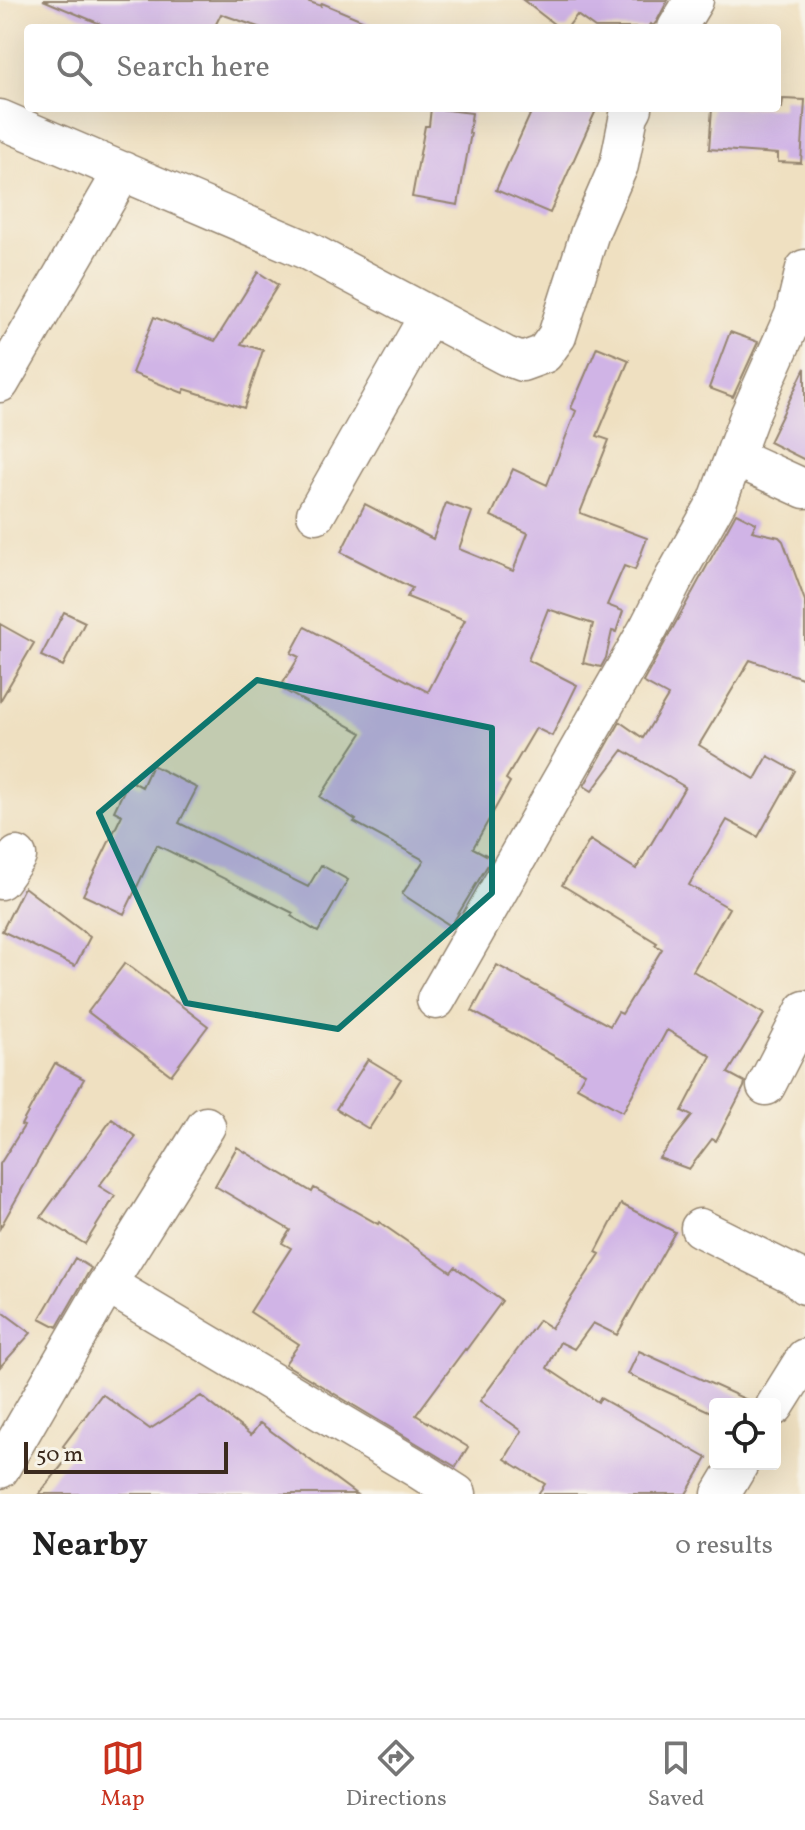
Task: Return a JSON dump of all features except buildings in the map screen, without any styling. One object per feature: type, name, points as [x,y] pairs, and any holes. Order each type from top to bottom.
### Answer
[{"type":"street","points":[[679,24],[694,0]]},
{"type":"street","points":[[0,119],[306,250],[522,362],[544,354],[557,336],[590,232],[619,165],[631,112]]},
{"type":"street","points":[[0,383],[123,171]]},
{"type":"street","points":[[436,1000],[718,500],[750,414],[794,315],[805,269]]},
{"type":"street","points":[[316,514],[429,315]]},
{"type":"street","points":[[735,457],[805,489]]},
{"type":"street","points":[[766,1086],[805,1010]]},
{"type":"street","points":[[0,1469],[107,1284],[206,1126]]},
{"type":"street","points":[[700,1228],[796,1276],[805,1285]]},
{"type":"street","points":[[107,1284],[410,1482],[457,1494]]},
{"type":"street","points":[[780,1398],[805,1358]]},
{"type":"street","points":[[721,1494],[735,1470]]},
{"type":"highlighted area","points":[[257,680],[492,728],[492,893],[338,1029],[186,1003],[99,813]]}]
